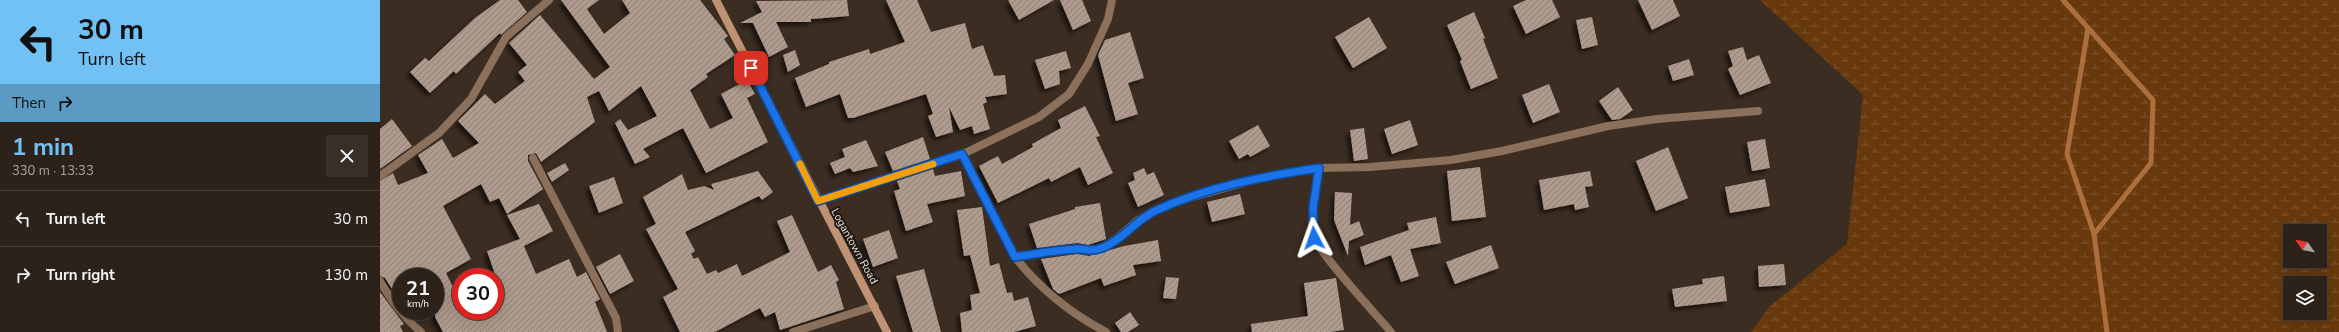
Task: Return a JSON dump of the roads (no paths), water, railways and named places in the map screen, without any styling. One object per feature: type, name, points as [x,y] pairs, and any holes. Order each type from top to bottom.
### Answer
[{"type":"street","points":[[380,176],[439,133],[471,99],[506,37],[549,0]]},
{"type":"street","name":"Logantown Road","points":[[716,0],[818,201],[875,306],[887,332]]},
{"type":"street","points":[[818,201],[962,154],[1039,117],[1068,94],[1088,64],[1108,19],[1112,0]]},
{"type":"street","points":[[1015,257],[1077,248],[1088,251],[1103,247],[1117,238],[1137,221],[1179,201],[1268,176],[1319,168],[1370,167],[1450,160],[1502,151],[1608,126],[1657,119],[1758,111]]},
{"type":"street","points":[[962,154],[1015,257],[1051,296],[1077,317],[1106,332]]},
{"type":"street","points":[[533,158],[616,318],[618,332]]},
{"type":"street","points":[[1319,168],[1313,208],[1314,238],[1332,263],[1391,332]]},
{"type":"street","points":[[380,281],[402,315],[421,332]]},
{"type":"street","points":[[793,332],[875,306]]},
{"type":"waterway","points":[[2063,0],[2153,100],[2151,163],[2094,234],[2107,332]]},
{"type":"waterway","points":[[2088,29],[2067,154],[2094,234]]}]
